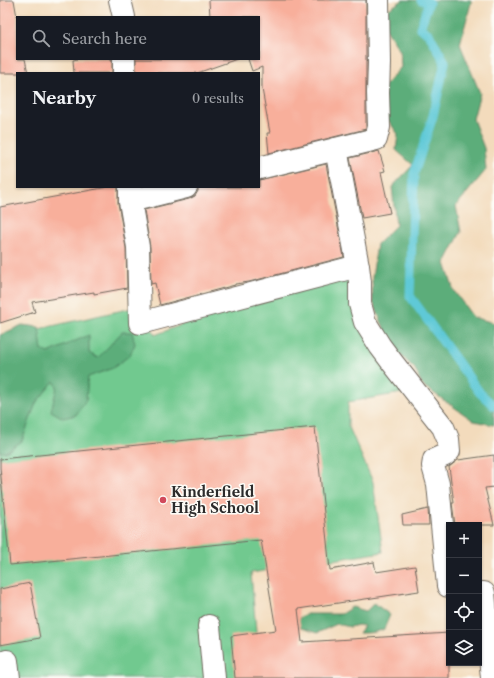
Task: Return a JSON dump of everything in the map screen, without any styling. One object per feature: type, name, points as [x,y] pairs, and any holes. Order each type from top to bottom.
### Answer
[{"type":"street","points":[[120,0],[124,16]]},
{"type":"street","points":[[260,168],[376,139],[379,127],[378,0]]},
{"type":"street","points":[[124,60],[124,72]]},
{"type":"street","points":[[336,148],[358,266],[360,304],[365,322],[392,362],[444,427],[448,439],[449,451],[445,455],[434,460],[433,466],[438,484],[446,566]]},
{"type":"street","points":[[178,188],[130,194],[138,247],[140,323],[358,266]]},
{"type":"street","points":[[482,593],[484,594],[492,678]]},
{"type":"street","points":[[209,626],[214,678]]},
{"type":"green space","points":[[403,0],[471,0],[460,44],[480,93],[473,119],[484,148],[486,170],[456,206],[461,232],[445,263],[454,291],[473,317],[494,323],[494,425],[474,421],[422,385],[415,369],[392,347],[373,302],[372,278],[377,244],[396,225],[392,187],[413,165],[396,150],[398,134],[380,109],[378,93],[401,67],[400,51],[380,20],[381,14]]},
{"type":"green space","points":[[351,277],[408,392],[348,402],[348,425],[373,482],[383,552],[251,573],[260,678],[0,678],[0,341],[30,331],[141,306],[155,335],[285,285]]},
{"type":"green space","points":[[22,325],[39,327],[42,350],[48,353],[89,335],[89,353],[98,358],[122,332],[132,332],[135,344],[130,355],[113,368],[88,377],[86,400],[76,415],[63,418],[51,411],[57,387],[54,381],[36,403],[22,441],[6,452],[0,452],[0,335]]},
{"type":"green space","points":[[374,603],[390,615],[384,629],[378,631],[359,633],[364,626],[358,625],[350,627],[337,624],[317,633],[298,627],[298,619],[305,614],[341,614],[352,607],[366,611]]},
{"type":"building","points":[[0,0],[14,0],[17,16],[16,60],[25,60],[28,72],[0,73]]},
{"type":"building","points":[[209,0],[366,0],[366,129],[269,153],[267,133],[270,133],[262,89],[262,67],[252,71],[248,60],[260,60],[260,16],[210,16]]},
{"type":"building","points":[[73,60],[112,60],[112,72],[74,72]]},
{"type":"building","points":[[136,60],[234,60],[200,72],[136,72]]},
{"type":"building","points":[[379,151],[385,171],[381,172],[390,213],[362,218],[350,158]]},
{"type":"building","points":[[326,164],[344,257],[249,282],[235,284],[160,305],[155,283],[151,284],[150,247],[144,210],[189,199],[195,196],[198,188],[260,188],[260,180]]},
{"type":"building","points":[[103,188],[118,188],[118,203],[126,248],[127,288],[32,302],[35,312],[0,323],[0,207]]},
{"type":"building","name":"Kinderfield High School","points":[[315,427],[330,570],[374,562],[376,572],[415,566],[419,591],[298,609],[302,642],[446,633],[446,666],[449,666],[449,678],[235,678],[231,636],[276,630],[261,540],[10,565],[0,459]]},
{"type":"building","points":[[494,455],[494,487],[485,488],[494,525],[482,525],[482,522],[455,522],[452,503],[454,503],[449,467],[458,460]]},
{"type":"building","points":[[428,509],[429,525],[403,525],[402,515]]},
{"type":"building","points":[[30,583],[40,638],[0,645],[0,589]]},
{"type":"waterway","points":[[421,0],[429,2],[420,28],[429,34],[445,62],[433,116],[414,174],[410,296],[480,393],[494,406]]},
{"type":"place","name":"Kinderfield High School","points":[[163,500]]}]
